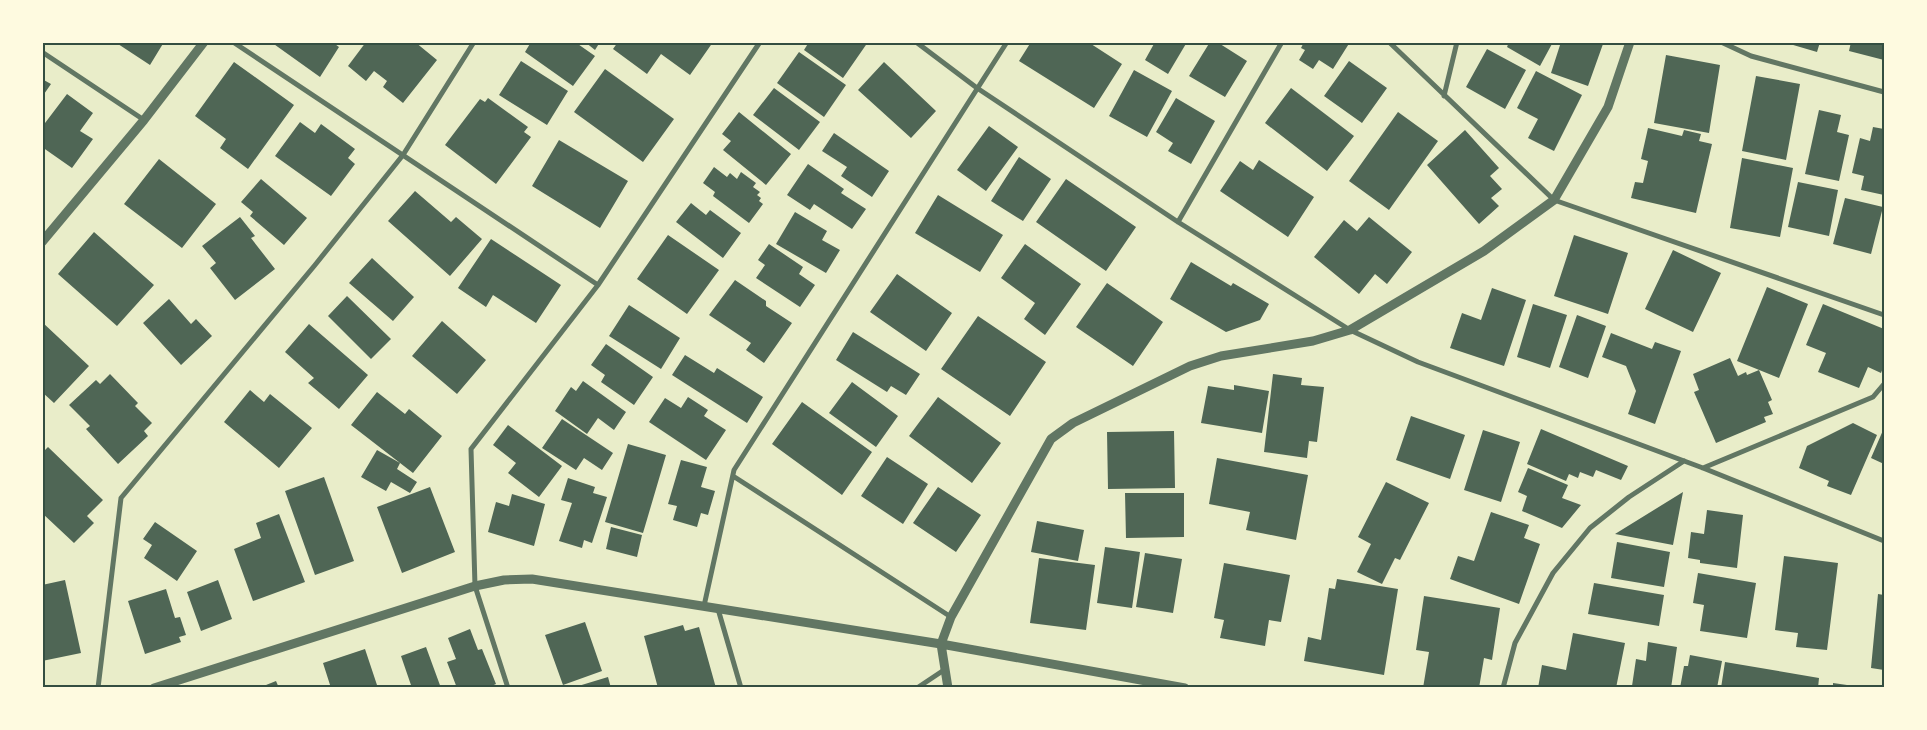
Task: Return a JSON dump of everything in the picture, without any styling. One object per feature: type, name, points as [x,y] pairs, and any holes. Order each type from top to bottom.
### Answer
[{"type":"street","points":[[42,242],[144,120],[204,42]]},
{"type":"street","points":[[232,42],[598,285]]},
{"type":"street","points":[[98,688],[121,498],[315,265],[403,155],[474,42]]},
{"type":"street","points":[[508,688],[475,586],[470,449],[598,285],[760,42]]},
{"type":"street","points":[[916,42],[977,88],[1178,222],[1350,330],[1418,362],[1703,468],[1884,541]]},
{"type":"street","points":[[704,606],[734,470],[1007,42]]},
{"type":"street","points":[[1178,222],[1282,42]]},
{"type":"street","points":[[1389,42],[1554,200],[1884,315]]},
{"type":"street","points":[[1444,96],[1457,42]]},
{"type":"street","points":[[948,688],[941,644],[951,617],[1051,439],[1073,422],[1190,366],[1220,356],[1313,341],[1350,330],[1484,251],[1554,200],[1608,107],[1630,42]]},
{"type":"street","points":[[1721,42],[1751,56],[1884,92]]},
{"type":"street","points":[[42,52],[144,120]]},
{"type":"street","points":[[1703,468],[1873,397],[1884,384]]},
{"type":"street","points":[[1503,688],[1515,643],[1553,573],[1590,528],[1630,497],[1684,461]]},
{"type":"street","points":[[732,476],[951,617]]},
{"type":"street","points":[[154,688],[475,586],[504,580],[532,578],[941,644],[1184,688]]},
{"type":"street","points":[[718,608],[741,688]]},
{"type":"street","points":[[917,688],[944,670]]},
{"type":"building","points":[[115,42],[164,42],[150,65]]},
{"type":"building","points":[[271,42],[332,42],[339,47],[320,77]]},
{"type":"building","points":[[366,42],[415,42],[437,60],[403,103],[383,87],[387,81],[374,71],[366,81],[348,66]]},
{"type":"building","points":[[531,42],[575,42],[595,56],[573,86],[525,52]]},
{"type":"building","points":[[585,42],[600,42],[595,50]]},
{"type":"building","points":[[618,42],[713,42],[690,75],[661,54],[647,74],[613,49]]},
{"type":"building","points":[[809,42],[868,42],[843,78],[804,50]]},
{"type":"building","points":[[1031,42],[1088,42],[1122,64],[1094,108],[1019,61]]},
{"type":"building","points":[[1155,42],[1187,42],[1168,74],[1145,60]]},
{"type":"building","points":[[1210,42],[1217,42],[1247,61],[1225,97],[1189,76]]},
{"type":"building","points":[[1304,42],[1350,42],[1333,69],[1319,60],[1313,69],[1299,60],[1305,50],[1301,48]]},
{"type":"building","points":[[1509,42],[1553,42],[1540,66],[1507,47]]},
{"type":"building","points":[[1561,42],[1603,44],[1588,86],[1551,73]]},
{"type":"building","points":[[1783,42],[1820,42],[1817,52]]},
{"type":"building","points":[[1851,42],[1884,42],[1884,60],[1849,51]]},
{"type":"building","points":[[1487,49],[1526,70],[1505,109],[1466,87]]},
{"type":"building","points":[[799,52],[846,85],[824,117],[777,83]]},
{"type":"building","points":[[1666,55],[1720,65],[1709,133],[1654,123]]},
{"type":"building","points":[[521,61],[568,91],[547,125],[499,95]]},
{"type":"building","points":[[1349,61],[1387,88],[1362,123],[1324,96]]},
{"type":"building","points":[[234,62],[294,105],[248,169],[220,148],[226,139],[195,116]]},
{"type":"building","points":[[884,62],[936,111],[911,138],[858,90]]},
{"type":"building","points":[[605,69],[674,119],[643,162],[574,112]]},
{"type":"building","points":[[1134,70],[1172,91],[1147,137],[1109,116]]},
{"type":"building","points":[[1536,71],[1582,95],[1554,151],[1528,138],[1538,119],[1517,108]]},
{"type":"building","points":[[1756,76],[1800,84],[1786,160],[1742,151]]},
{"type":"building","points":[[42,79],[51,84],[42,97]]},
{"type":"building","points":[[774,88],[820,122],[799,150],[753,115]]},
{"type":"building","points":[[1291,88],[1354,136],[1327,171],[1265,123]]},
{"type":"building","points":[[67,94],[93,113],[80,131],[93,139],[72,168],[42,147],[42,127]]},
{"type":"building","points":[[488,98],[528,127],[524,132],[531,137],[496,184],[445,145],[480,99],[485,102]]},
{"type":"building","points":[[1176,98],[1215,121],[1191,164],[1168,151],[1173,143],[1156,132]]},
{"type":"building","points":[[1819,110],[1841,115],[1837,132],[1849,135],[1839,181],[1805,174]]},
{"type":"building","points":[[739,112],[791,154],[766,185],[723,150],[731,141],[722,134]]},
{"type":"building","points":[[1398,112],[1438,141],[1389,210],[1349,181]]},
{"type":"building","points":[[300,122],[315,133],[321,124],[355,149],[348,158],[355,164],[331,196],[275,156]]},
{"type":"building","points":[[989,126],[1018,147],[986,191],[957,170]]},
{"type":"building","points":[[1873,127],[1884,129],[1884,195],[1861,190],[1864,176],[1852,173],[1860,138],[1870,141]]},
{"type":"building","points":[[1648,128],[1682,136],[1684,130],[1701,134],[1699,141],[1712,144],[1696,213],[1631,198],[1635,182],[1643,183],[1648,161],[1641,159]]},
{"type":"building","points":[[1465,130],[1499,168],[1490,176],[1502,189],[1491,198],[1499,206],[1479,224],[1427,165]]},
{"type":"building","points":[[834,133],[889,171],[872,197],[841,176],[847,167],[822,151]]},
{"type":"building","points":[[559,140],[628,181],[600,228],[532,186]]},
{"type":"building","points":[[1019,157],[1051,179],[1023,221],[991,201]]},
{"type":"building","points":[[1742,158],[1793,168],[1780,237],[1730,228]]},
{"type":"building","points":[[159,159],[216,204],[182,248],[124,204]]},
{"type":"building","points":[[1259,160],[1314,197],[1288,237],[1220,191],[1240,161],[1253,170]]},
{"type":"building","points":[[808,164],[844,189],[841,193],[866,209],[852,229],[814,204],[810,210],[787,195]]},
{"type":"building","points":[[714,167],[727,177],[730,173],[737,179],[741,172],[756,183],[753,187],[760,192],[757,195],[761,198],[759,201],[763,204],[749,223],[713,196],[715,192],[703,183]]},
{"type":"building","points":[[261,179],[307,218],[284,245],[250,216],[253,212],[241,202]]},
{"type":"building","points":[[1066,179],[1136,227],[1106,271],[1036,222]]},
{"type":"building","points":[[1798,182],[1838,190],[1829,236],[1788,227]]},
{"type":"building","points":[[415,191],[451,222],[456,217],[482,239],[450,276],[388,221]]},
{"type":"building","points":[[938,195],[1003,235],[980,272],[915,233]]},
{"type":"building","points":[[1845,198],[1883,207],[1871,254],[1833,244]]},
{"type":"building","points":[[691,203],[706,215],[710,210],[741,233],[723,258],[676,222]]},
{"type":"building","points":[[795,212],[827,231],[822,240],[840,250],[826,273],[776,244]]},
{"type":"building","points":[[240,217],[255,236],[251,238],[275,269],[235,300],[210,268],[216,263],[202,246]]},
{"type":"building","points":[[1369,217],[1412,252],[1387,284],[1375,274],[1359,294],[1314,257],[1344,220],[1357,231]]},
{"type":"building","points":[[94,232],[154,285],[117,326],[58,274]]},
{"type":"building","points":[[668,235],[719,270],[687,314],[637,279]]},
{"type":"building","points":[[1574,235],[1628,253],[1608,314],[1554,296]]},
{"type":"building","points":[[491,239],[561,285],[536,323],[493,295],[486,307],[458,288]]},
{"type":"building","points":[[769,244],[803,267],[799,274],[815,285],[800,307],[756,278],[765,265],[758,260]]},
{"type":"building","points":[[1025,244],[1081,284],[1045,335],[1024,319],[1035,303],[1001,278]]},
{"type":"building","points":[[1673,250],[1721,273],[1693,332],[1645,309]]},
{"type":"building","points":[[372,258],[414,297],[393,321],[349,283]]},
{"type":"building","points":[[1191,262],[1231,286],[1233,283],[1269,304],[1260,320],[1226,332],[1170,299]]},
{"type":"building","points":[[897,274],[952,313],[926,351],[870,312]]},
{"type":"building","points":[[735,280],[766,301],[766,306],[792,323],[764,363],[746,350],[751,343],[709,315]]},
{"type":"building","points":[[1107,283],[1163,322],[1133,366],[1076,327]]},
{"type":"building","points":[[1767,287],[1808,304],[1779,378],[1737,361]]},
{"type":"building","points":[[1492,288],[1526,300],[1504,366],[1450,348],[1462,313],[1481,320]]},
{"type":"building","points":[[347,296],[391,339],[371,359],[328,316]]},
{"type":"building","points":[[169,299],[191,324],[196,319],[212,336],[181,365],[143,323]]},
{"type":"building","points":[[1533,304],[1567,315],[1550,368],[1517,357]]},
{"type":"building","points":[[1823,304],[1884,329],[1884,365],[1881,373],[1868,367],[1859,388],[1818,372],[1826,353],[1806,345]]},
{"type":"building","points":[[629,305],[680,338],[661,369],[609,336]]},
{"type":"building","points":[[1577,315],[1606,326],[1588,378],[1559,367]]},
{"type":"building","points":[[978,316],[1046,362],[1010,416],[941,369]]},
{"type":"building","points":[[442,321],[486,360],[457,394],[412,356]]},
{"type":"building","points":[[42,322],[89,366],[54,403],[42,392]]},
{"type":"building","points":[[309,324],[368,375],[339,409],[308,383],[314,378],[285,352]]},
{"type":"building","points":[[853,332],[920,374],[906,395],[891,386],[887,392],[836,360]]},
{"type":"building","points":[[1611,333],[1652,349],[1655,342],[1681,351],[1655,424],[1628,414],[1636,391],[1626,366],[1602,357]]},
{"type":"building","points":[[606,344],[653,377],[634,405],[601,382],[605,375],[591,365]]},
{"type":"building","points":[[685,355],[714,373],[717,368],[763,397],[747,423],[672,375]]},
{"type":"building","points":[[1730,358],[1738,376],[1746,372],[1747,375],[1759,370],[1772,400],[1768,402],[1773,414],[1764,417],[1766,422],[1716,443],[1694,392],[1699,390],[1693,374]]},
{"type":"building","points":[[110,374],[138,403],[135,406],[152,423],[144,431],[148,436],[118,464],[86,429],[90,426],[69,405],[96,380],[100,384]]},
{"type":"building","points":[[1273,374],[1302,378],[1301,385],[1324,387],[1317,442],[1309,441],[1307,458],[1264,452]]},
{"type":"building","points":[[583,381],[626,412],[614,430],[598,418],[587,434],[555,411],[571,387],[576,391]]},
{"type":"building","points":[[852,382],[898,416],[876,447],[829,413]]},
{"type":"building","points":[[1234,385],[1269,391],[1262,433],[1201,423],[1208,386],[1234,390]]},
{"type":"building","points":[[250,390],[264,402],[270,394],[312,428],[279,468],[224,422]]},
{"type":"building","points":[[377,392],[405,414],[409,409],[442,436],[413,473],[351,425]]},
{"type":"building","points":[[688,397],[708,410],[704,416],[726,430],[706,460],[649,422],[665,398],[681,408]]},
{"type":"building","points":[[938,397],[1001,443],[972,483],[909,436]]},
{"type":"building","points":[[802,402],[872,452],[842,495],[772,444]]},
{"type":"building","points":[[1411,416],[1465,435],[1450,479],[1396,460]]},
{"type":"building","points":[[562,419],[613,453],[602,470],[584,458],[576,470],[542,448]]},
{"type":"building","points":[[1853,423],[1877,435],[1851,495],[1827,486],[1829,481],[1799,468],[1807,446]]},
{"type":"building","points":[[508,425],[562,466],[539,497],[508,473],[516,463],[493,445]]},
{"type":"building","points":[[1884,428],[1884,464],[1871,458]]},
{"type":"building","points":[[1541,429],[1628,466],[1621,480],[1596,470],[1593,477],[1580,472],[1578,478],[1569,474],[1566,481],[1527,464]]},
{"type":"building","points":[[1483,430],[1520,442],[1501,502],[1464,490]]},
{"type":"building","points":[[1174,431],[1175,488],[1108,489],[1107,432]]},
{"type":"building","points":[[628,444],[666,455],[643,533],[605,522]]},
{"type":"building","points":[[48,447],[103,500],[87,516],[94,523],[74,543],[42,513],[42,453]]},
{"type":"building","points":[[377,450],[400,463],[397,469],[417,482],[410,493],[391,482],[386,491],[361,477]]},
{"type":"building","points":[[887,457],[928,484],[903,524],[861,496]]},
{"type":"building","points":[[1217,458],[1308,475],[1296,540],[1246,530],[1250,512],[1209,504]]},
{"type":"building","points":[[681,460],[707,467],[701,487],[715,491],[708,515],[701,513],[697,527],[673,520],[677,506],[668,504]]},
{"type":"building","points":[[1528,468],[1568,485],[1562,498],[1581,505],[1562,528],[1522,511],[1527,496],[1518,492]]},
{"type":"building","points":[[324,477],[354,561],[315,575],[285,491]]},
{"type":"building","points":[[568,478],[595,487],[593,493],[607,497],[592,543],[584,540],[582,548],[559,541],[572,503],[561,500]]},
{"type":"building","points":[[1386,482],[1429,503],[1400,560],[1395,558],[1382,584],[1357,572],[1371,544],[1358,537]]},
{"type":"building","points":[[430,487],[455,552],[402,573],[377,507]]},
{"type":"building","points":[[938,487],[981,515],[956,552],[913,523]]},
{"type":"building","points":[[1683,492],[1673,545],[1615,534]]},
{"type":"building","points":[[1125,493],[1184,493],[1184,537],[1126,538]]},
{"type":"building","points":[[512,494],[545,504],[534,546],[488,532],[496,502],[509,506]]},
{"type":"building","points":[[1707,510],[1743,515],[1737,568],[1700,563],[1700,560],[1688,558],[1691,532],[1704,534]]},
{"type":"building","points":[[1491,512],[1529,525],[1524,538],[1540,544],[1519,604],[1450,579],[1458,556],[1474,561]]},
{"type":"building","points":[[279,514],[305,582],[253,601],[234,549],[261,538],[256,523]]},
{"type":"building","points":[[1037,521],[1084,530],[1078,561],[1031,552]]},
{"type":"building","points":[[155,522],[197,551],[177,581],[144,558],[152,545],[143,539]]},
{"type":"building","points":[[611,527],[642,535],[637,557],[606,549]]},
{"type":"building","points":[[1617,542],[1670,552],[1664,587],[1611,578]]},
{"type":"building","points":[[1105,547],[1140,552],[1132,608],[1097,603]]},
{"type":"building","points":[[1145,553],[1182,559],[1173,613],[1136,607]]},
{"type":"building","points":[[1784,556],[1838,563],[1827,650],[1796,647],[1798,633],[1775,630]]},
{"type":"building","points":[[1039,558],[1095,565],[1086,630],[1030,623]]},
{"type":"building","points":[[1224,563],[1290,575],[1281,622],[1269,620],[1265,646],[1220,638],[1224,620],[1214,618]]},
{"type":"building","points":[[1698,573],[1756,583],[1747,638],[1700,631],[1704,605],[1693,603]]},
{"type":"building","points":[[1337,579],[1398,589],[1384,675],[1304,661],[1308,637],[1321,640],[1329,588],[1335,589]]},
{"type":"building","points":[[65,580],[81,653],[42,661],[42,585]]},
{"type":"building","points":[[218,580],[232,619],[201,631],[187,592]]},
{"type":"building","points":[[1594,583],[1664,595],[1659,626],[1588,614]]},
{"type":"building","points":[[166,589],[175,618],[180,617],[186,635],[179,637],[181,642],[145,654],[128,601]]},
{"type":"building","points":[[1878,594],[1884,595],[1884,670],[1871,668]]},
{"type":"building","points":[[1424,596],[1500,608],[1492,660],[1484,658],[1479,688],[1423,688],[1429,652],[1416,650]]},
{"type":"building","points":[[585,622],[602,671],[563,685],[545,635]]},
{"type":"building","points":[[683,625],[685,631],[699,627],[716,688],[658,688],[644,636]]},
{"type":"building","points":[[470,629],[478,650],[482,649],[496,684],[487,688],[457,688],[447,662],[456,659],[448,638]]},
{"type":"building","points":[[1573,633],[1625,643],[1616,688],[1538,688],[1542,665],[1566,670]]},
{"type":"building","points":[[1648,642],[1677,647],[1671,688],[1640,688],[1632,686],[1636,659],[1646,661]]},
{"type":"building","points":[[426,647],[441,688],[412,688],[401,656]]},
{"type":"building","points":[[365,649],[378,688],[331,688],[323,663]]},
{"type":"building","points":[[1690,655],[1722,661],[1717,688],[1680,688],[1684,666],[1688,666]]},
{"type":"building","points":[[1725,662],[1819,678],[1818,688],[1721,688]]},
{"type":"building","points":[[608,677],[611,688],[575,687]]},
{"type":"building","points":[[276,681],[279,688],[261,688],[261,687]]},
{"type":"building","points":[[1833,683],[1854,686],[1854,688],[1833,688]]}]
